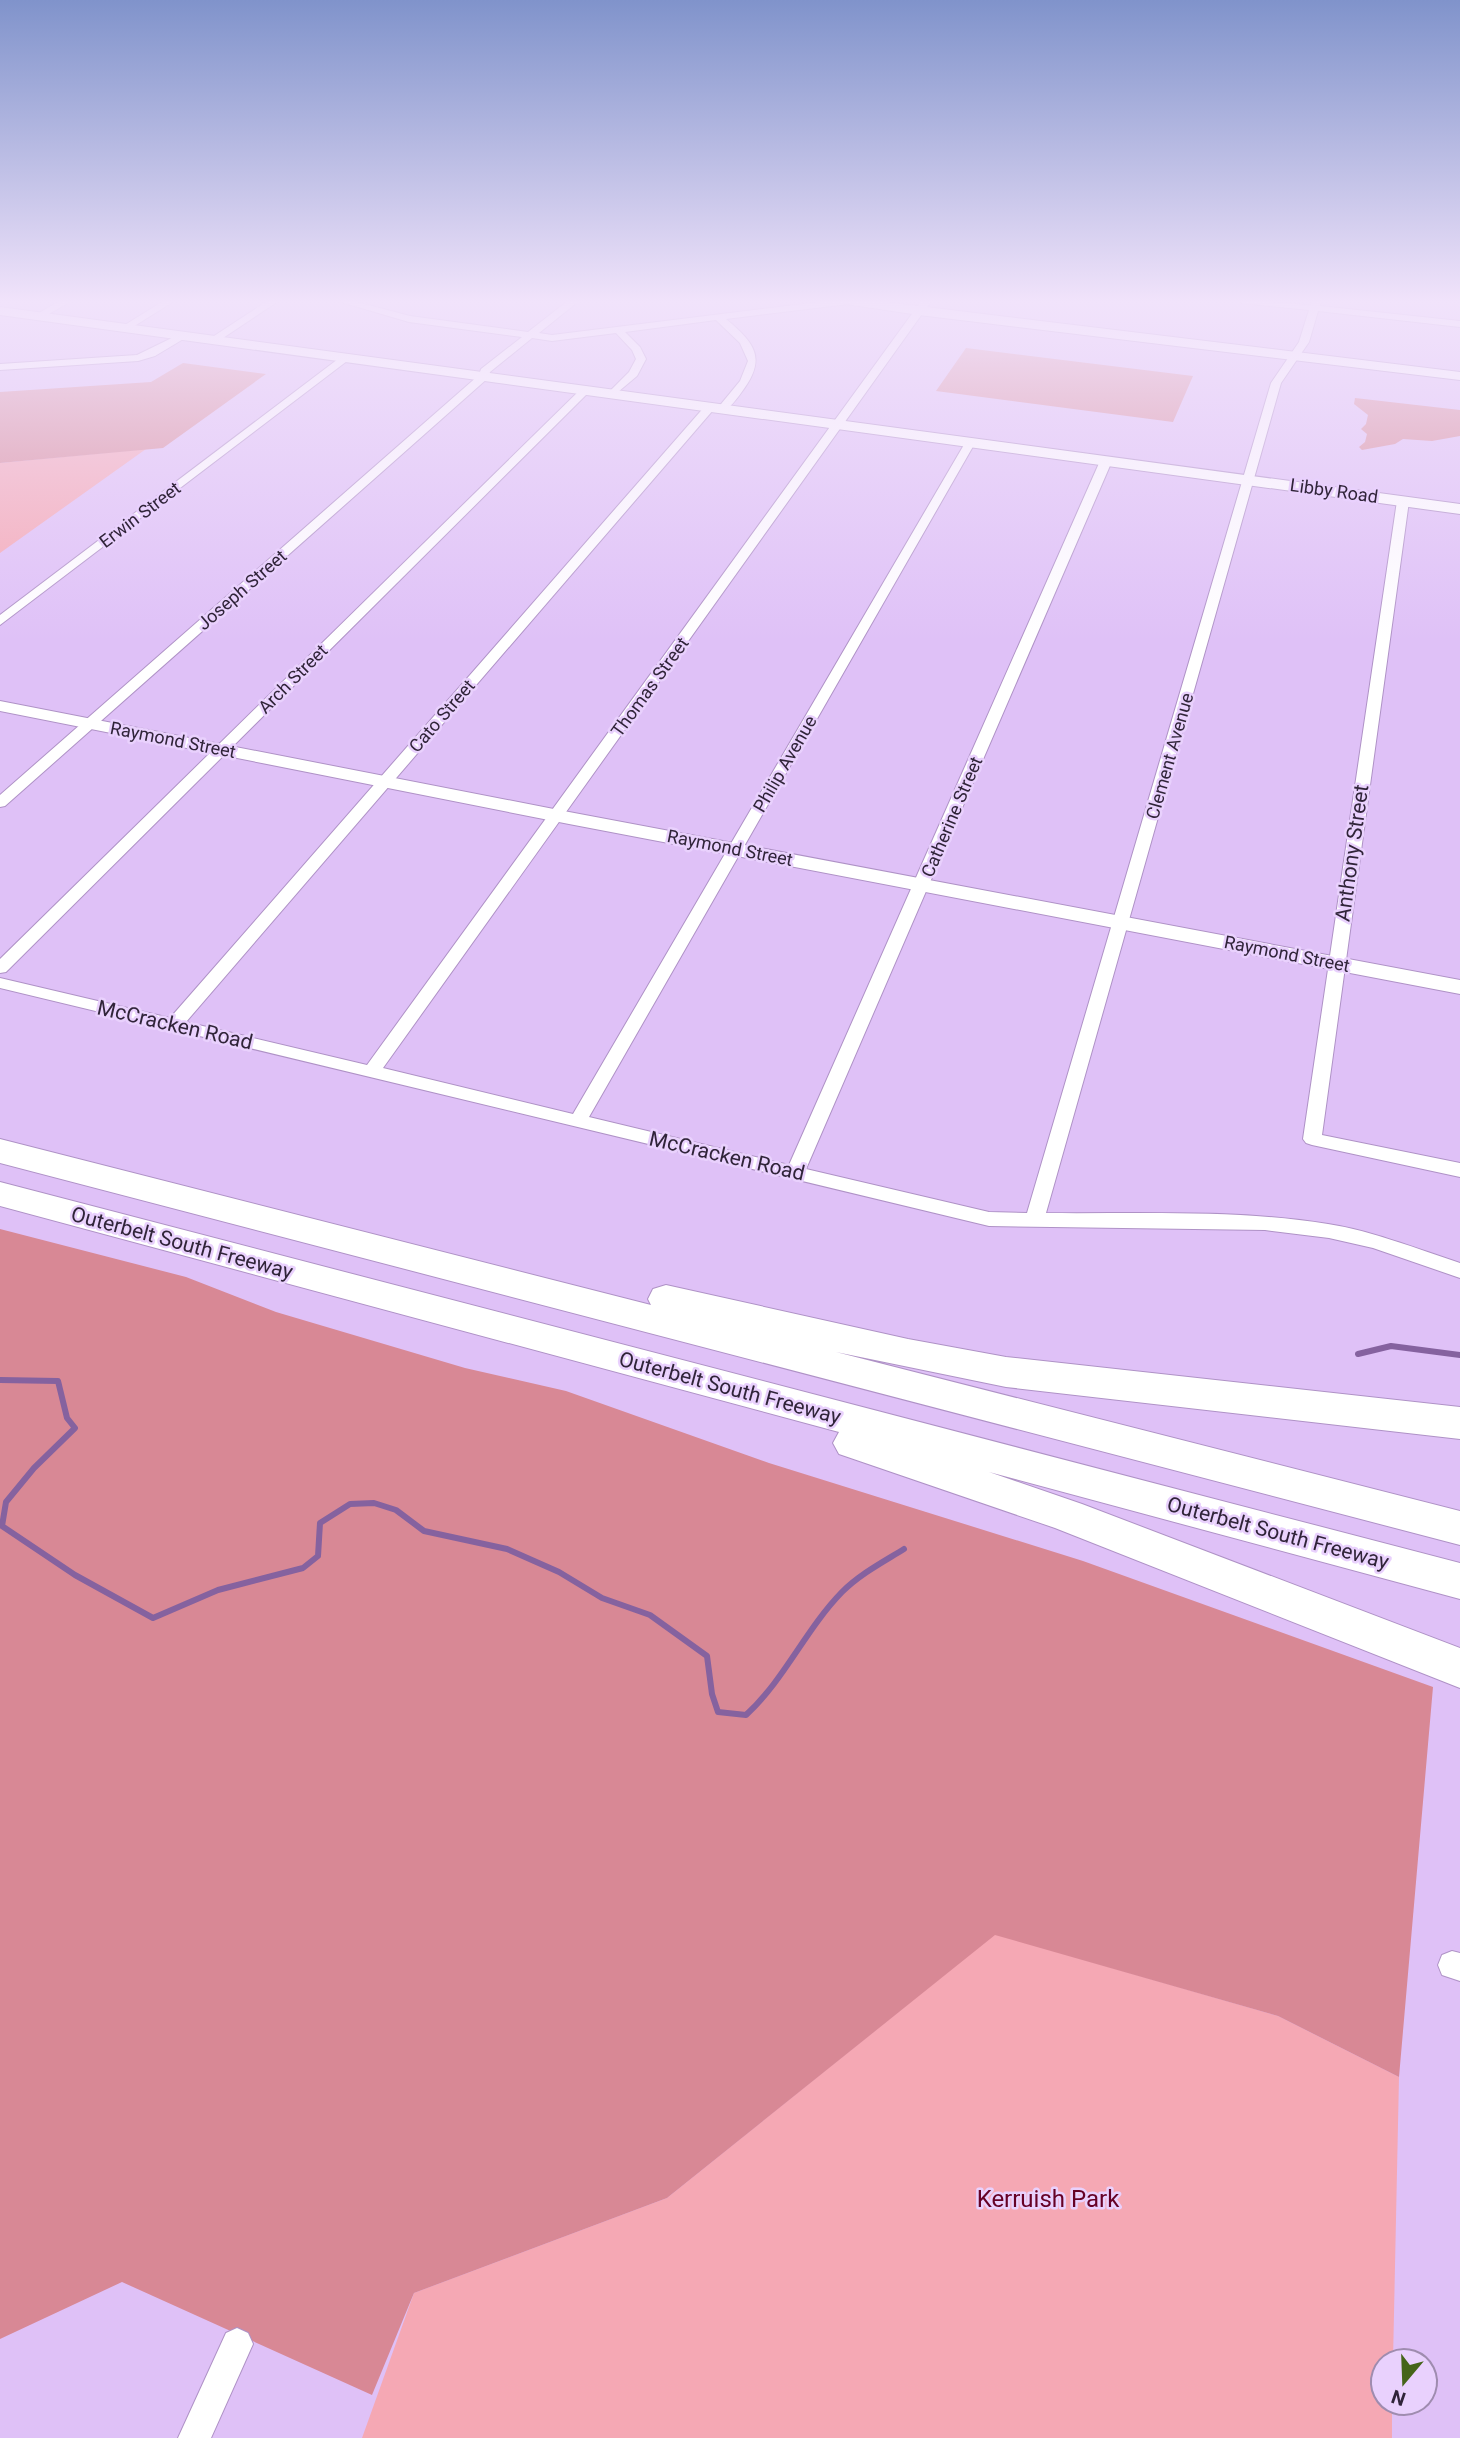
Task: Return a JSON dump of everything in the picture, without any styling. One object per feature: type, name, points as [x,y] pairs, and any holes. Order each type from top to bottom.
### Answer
[{"type":"highway","name":"Outerbelt South Freeway","points":[[0,1151],[1460,1528]]},
{"type":"highway","name":"Outerbelt South Freeway","points":[[0,1194],[1460,1581]]},
{"type":"highway","points":[[252,1217],[394,1235],[831,1337],[982,1368],[1460,1423]]},
{"type":"highway","points":[[697,1380],[851,1442],[1068,1516],[1460,1668]]},
{"type":"main road","name":"Libby Road","points":[[757,414],[1460,509]]},
{"type":"street","name":"Erwin Street","points":[[0,621],[273,414]]},
{"type":"street","name":"Joseph Street","points":[[0,803],[441,414]]},
{"type":"street","name":"Arch Street","points":[[0,968],[562,414]]},
{"type":"street","name":"Cato Street","points":[[174,1025],[711,414]]},
{"type":"street","name":"Thomas Street","points":[[371,1072],[846,414]]},
{"type":"street","name":"Clement Avenue","points":[[1035,1219],[1268,414]]},
{"type":"street","name":"Philip Avenue","points":[[578,1121],[970,443]]},
{"type":"street","name":"Catherine Street","points":[[795,1173],[1106,461]]},
{"type":"street","name":"Anthony Street","points":[[1403,501],[1312,1139],[1460,1170]]},
{"type":"street","name":"Raymond Street","points":[[0,706],[557,816],[1460,986]]},
{"type":"street","name":"McCracken Road","points":[[0,983],[989,1219],[1237,1222],[1303,1228],[1376,1242],[1460,1271]]},
{"type":"street","points":[[194,2438],[237,2344]]},
{"type":"green space","points":[[146,449],[0,553],[0,463]]},
{"type":"green space","name":"Kerruish Park","points":[[995,1934],[1278,2016],[1399,2077],[1393,2347],[1369,2347],[1369,2417],[1392,2417],[1392,2438],[362,2438],[414,2293],[667,2198]]},
{"type":"shaded area","points":[[0,414],[211,414],[163,448],[0,463]]},
{"type":"shaded area","points":[[1110,414],[1177,414],[1173,422]]},
{"type":"shaded area","points":[[1460,414],[1460,436],[1432,441],[1403,439],[1395,444],[1362,450],[1359,447],[1365,442],[1367,434],[1361,429],[1366,424],[1368,415]]},
{"type":"shaded area","points":[[0,1229],[186,1277],[276,1312],[465,1368],[566,1391],[769,1463],[1083,1561],[1433,1687],[1399,2077],[1278,2016],[995,1935],[667,2198],[414,2293],[372,2395],[122,2282],[0,2339]]},
{"type":"waterway","points":[[1358,1354],[1391,1346],[1460,1355]]},
{"type":"waterway","points":[[0,1380],[58,1381],[67,1418],[75,1428],[34,1468],[6,1502],[2,1526],[75,1575],[153,1618],[218,1590],[303,1568],[318,1556],[320,1523],[350,1504],[374,1503],[396,1510],[424,1531],[507,1549],[559,1572],[602,1598],[650,1615],[707,1656],[712,1694],[718,1712],[746,1715],[772,1686],[817,1622],[842,1592],[864,1574],[904,1549]]}]
